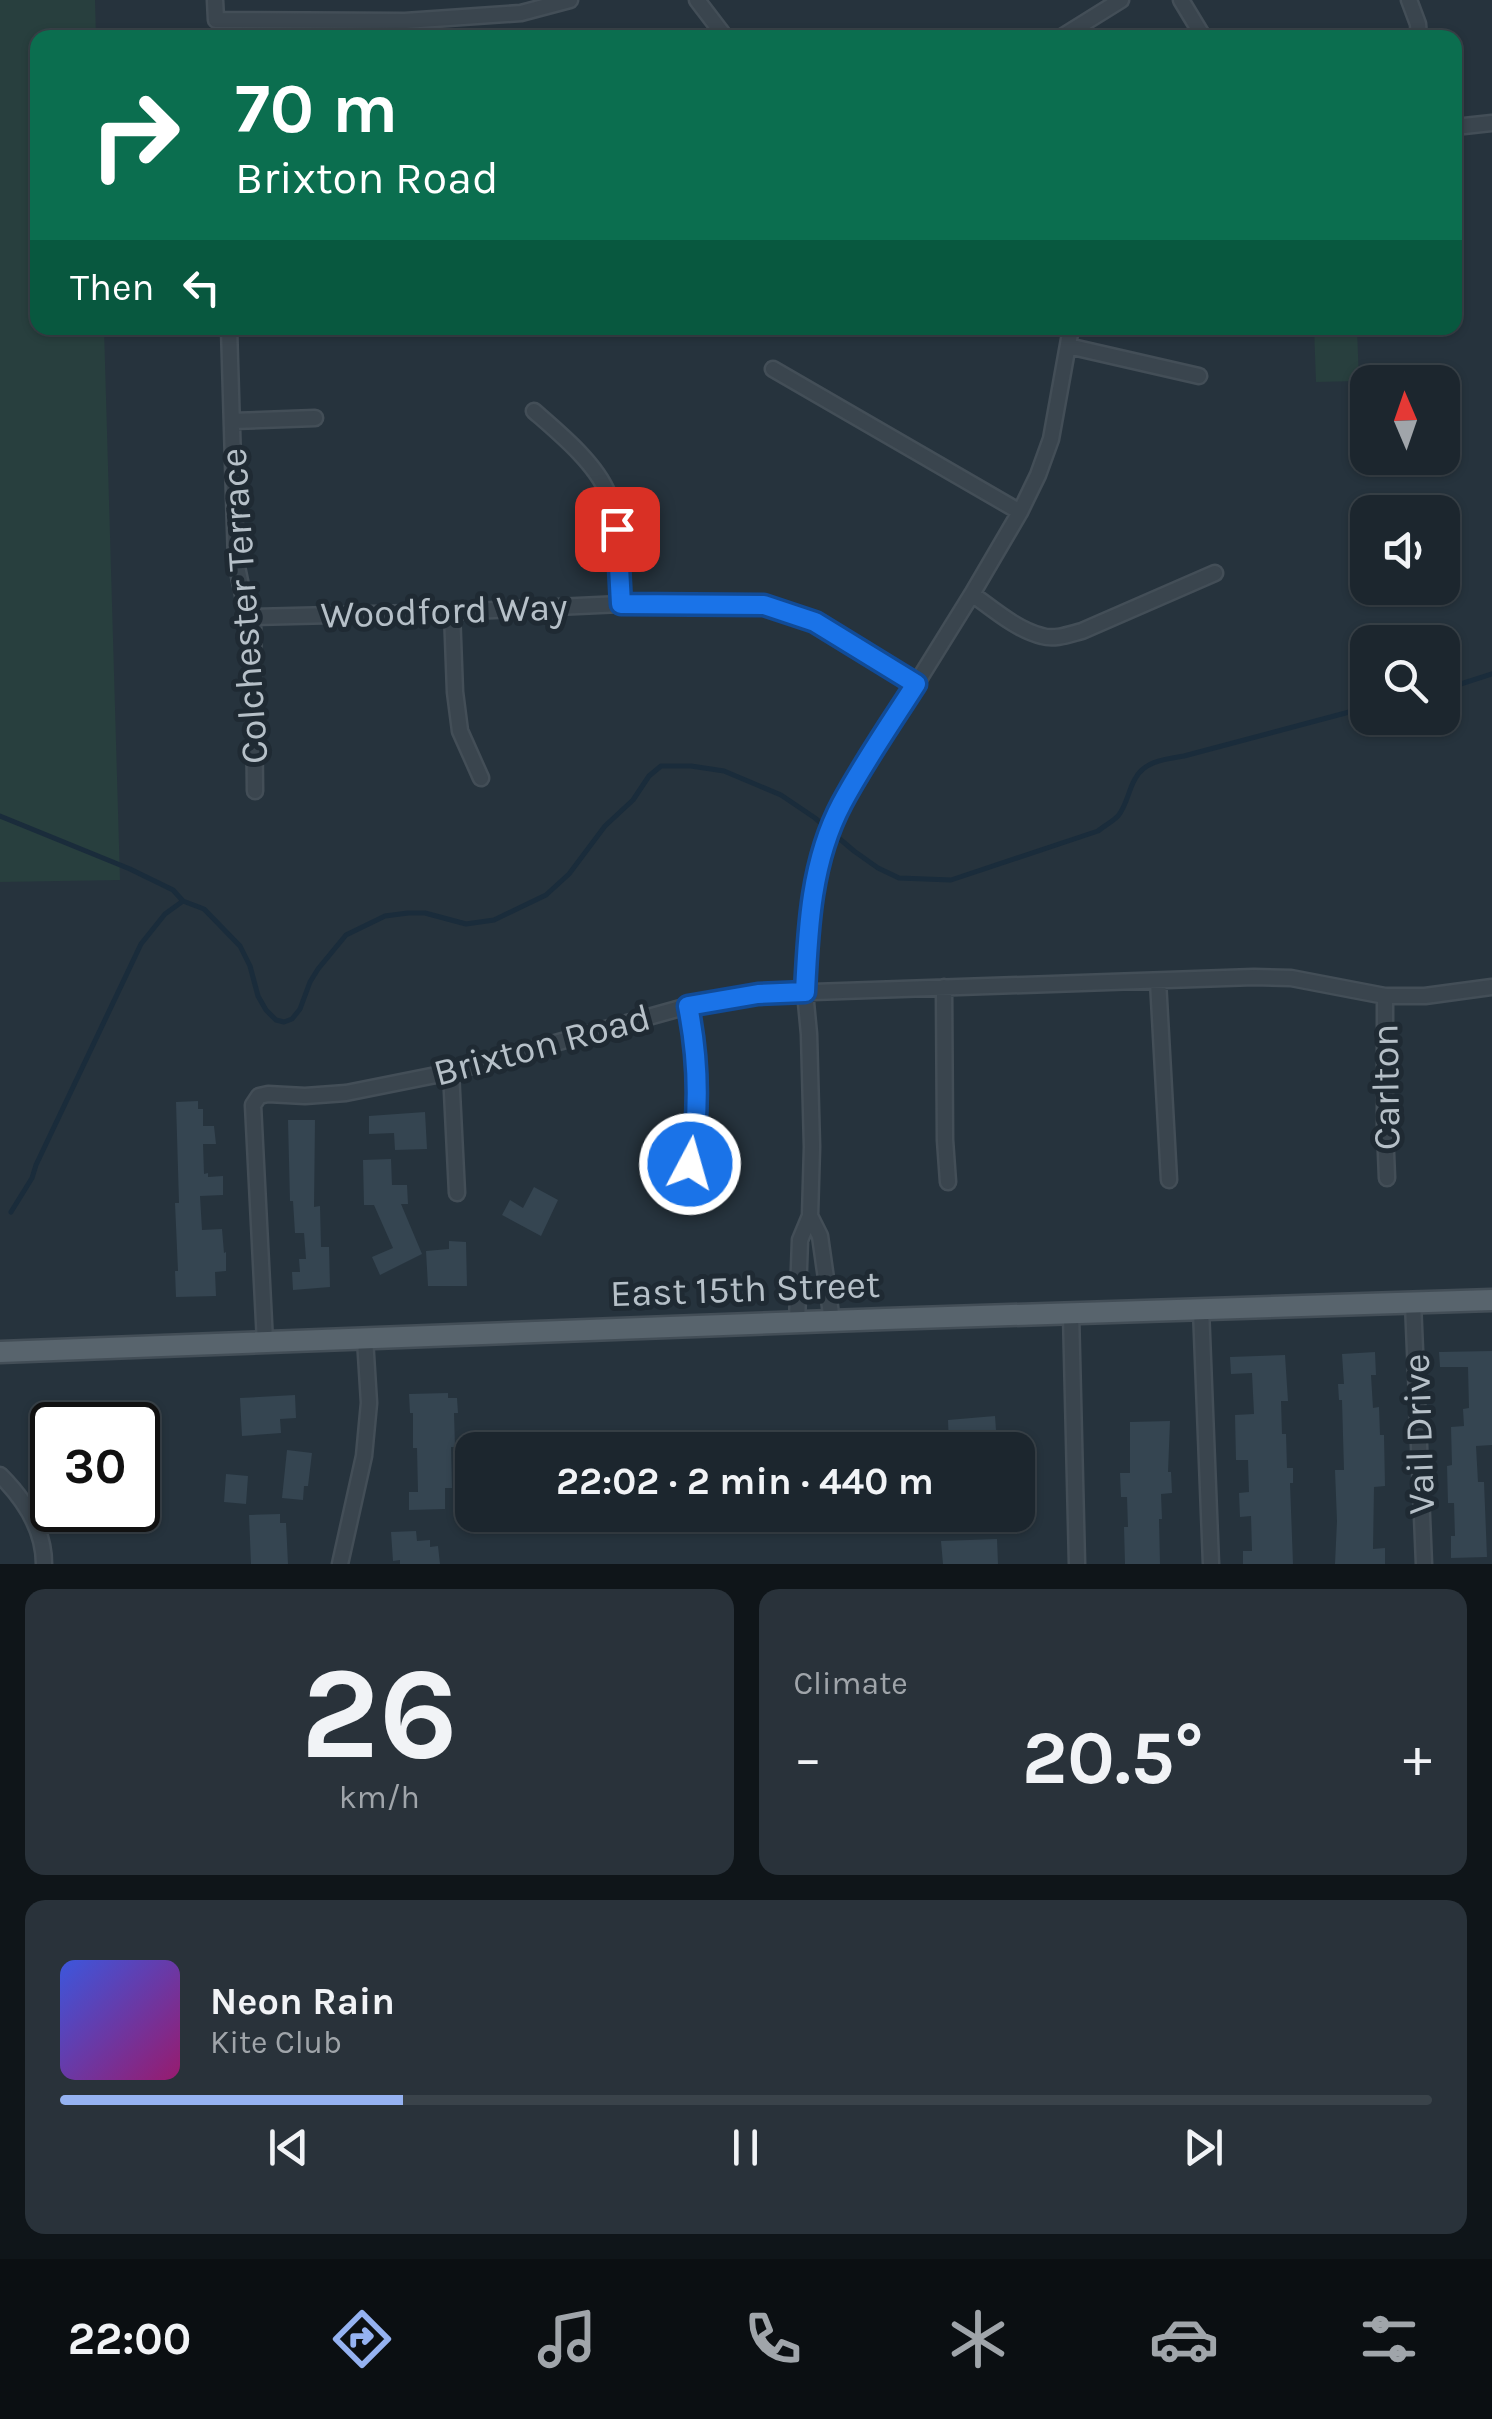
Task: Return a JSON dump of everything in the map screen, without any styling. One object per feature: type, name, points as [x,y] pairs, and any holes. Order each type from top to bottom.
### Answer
[{"type":"main road","name":"East 15th Street","points":[[0,1352],[832,1320],[1492,1300]]},
{"type":"street","points":[[215,0],[216,20],[330,21],[406,21],[521,13],[570,0]]},
{"type":"street","points":[[697,0],[720,30]]},
{"type":"street","points":[[1073,30],[1122,0]]},
{"type":"street","points":[[1181,0],[1199,30]]},
{"type":"street","points":[[1409,0],[1418,30]]},
{"type":"street","points":[[1462,126],[1492,122]]},
{"type":"street","name":"Colchester Terrace","points":[[229,335],[236,562],[244,600],[253,618],[255,791]]},
{"type":"street","points":[[797,1322],[800,1240],[810,1216],[812,1146],[805,992],[808,929],[823,852],[841,805],[972,594],[1038,475],[1051,439],[1070,335]]},
{"type":"street","points":[[1068,346],[1199,376]]},
{"type":"street","points":[[773,369],[1020,512]]},
{"type":"street","points":[[534,411],[588,464],[607,491],[617,529],[621,604]]},
{"type":"street","name":"Colchester Terrace","points":[[232,421],[316,418]]},
{"type":"street","points":[[972,594],[1019,626],[1044,637],[1061,636],[1215,573]]},
{"type":"street","name":"Woodford Way","points":[[253,618],[621,604],[764,605],[815,622],[916,684]]},
{"type":"street","points":[[452,612],[454,692],[460,731],[480,778]]},
{"type":"street","name":"Brixton Road","points":[[265,1342],[253,1105],[259,1096],[346,1094],[450,1072],[688,1006],[758,994],[1254,977],[1291,978],[1385,996],[1425,996],[1492,987]]},
{"type":"street","points":[[1158,981],[1169,1180]]},
{"type":"street","points":[[944,987],[948,1182]]},
{"type":"street","name":"Carlton","points":[[1385,996],[1388,1178]]},
{"type":"street","points":[[678,1184],[690,1164],[696,1135],[694,1039],[688,1006]]},
{"type":"street","points":[[450,1072],[458,1193]]},
{"type":"street","points":[[810,1216],[820,1236],[832,1320]]},
{"type":"street","name":"Vail Drive","points":[[1413,1303],[1424,1564]]},
{"type":"street","points":[[1201,1309],[1211,1564]]},
{"type":"street","points":[[1070,1313],[1077,1564]]},
{"type":"street","points":[[340,1564],[364,1456],[369,1404],[365,1340]]},
{"type":"street","points":[[0,1475],[34,1520],[44,1564]]},
{"type":"green space","points":[[0,0],[95,0],[96,30],[30,30],[30,335],[104,335],[120,880],[0,882]]},
{"type":"green space","points":[[1314,335],[1357,335],[1358,365],[1350,365],[1350,381],[1316,382]]},
{"type":"building","points":[[198,1101],[198,1109],[203,1109],[203,1126],[214,1126],[216,1144],[203,1144],[204,1174],[223,1176],[223,1195],[200,1196],[202,1230],[222,1229],[226,1271],[215,1272],[216,1296],[176,1297],[176,1102]]},
{"type":"building","points":[[425,1112],[427,1149],[395,1150],[394,1133],[369,1134],[369,1116]]},
{"type":"building","points":[[288,1120],[315,1120],[314,1207],[320,1206],[321,1247],[329,1247],[330,1287],[293,1290],[292,1272],[300,1272],[299,1259],[306,1259],[304,1233],[295,1233],[290,1201]]},
{"type":"building","points":[[391,1159],[392,1185],[407,1185],[408,1204],[401,1204],[422,1254],[380,1275],[372,1257],[393,1248],[374,1205],[364,1205],[363,1160]]},
{"type":"building","points":[[534,1187],[558,1200],[541,1236],[502,1215],[510,1200],[523,1208]]},
{"type":"building","points":[[449,1241],[466,1242],[467,1286],[428,1286],[426,1251],[449,1249]]},
{"type":"building","points":[[1492,1351],[1492,1445],[1476,1446],[1478,1482],[1484,1482],[1487,1557],[1451,1558],[1454,1503],[1448,1503],[1447,1466],[1452,1465],[1451,1427],[1464,1426],[1463,1409],[1469,1408],[1468,1367],[1440,1367],[1439,1352]]},
{"type":"building","points":[[1375,1352],[1376,1375],[1371,1375],[1373,1408],[1379,1407],[1380,1435],[1384,1435],[1385,1486],[1374,1487],[1373,1549],[1385,1548],[1385,1564],[1335,1564],[1335,1470],[1344,1470],[1338,1384],[1344,1384],[1342,1354]]},
{"type":"building","points":[[1285,1355],[1288,1401],[1281,1401],[1282,1434],[1286,1434],[1287,1468],[1293,1468],[1293,1564],[1243,1564],[1243,1551],[1252,1551],[1251,1516],[1240,1517],[1239,1493],[1249,1492],[1248,1460],[1236,1460],[1235,1415],[1254,1414],[1252,1373],[1231,1374],[1230,1357]]},
{"type":"building","points":[[448,1393],[448,1398],[457,1398],[455,1447],[451,1447],[452,1488],[445,1488],[445,1509],[409,1510],[409,1492],[418,1492],[417,1448],[413,1448],[409,1394]]},
{"type":"building","points":[[295,1395],[296,1418],[280,1419],[281,1433],[242,1436],[240,1398]]},
{"type":"building","points":[[995,1416],[996,1432],[948,1432],[948,1420]]},
{"type":"building","points":[[1170,1421],[1168,1472],[1172,1493],[1161,1494],[1160,1564],[1125,1564],[1127,1497],[1121,1497],[1120,1473],[1130,1473],[1130,1422]]},
{"type":"building","points":[[287,1450],[312,1453],[303,1500],[282,1498]]},
{"type":"building","points":[[226,1474],[248,1476],[246,1504],[224,1502]]},
{"type":"building","points":[[280,1514],[280,1523],[286,1523],[288,1564],[251,1564],[249,1515]]},
{"type":"building","points":[[416,1531],[417,1541],[430,1540],[430,1547],[438,1546],[440,1564],[393,1561],[391,1532]]},
{"type":"building","points":[[997,1539],[998,1564],[943,1564],[941,1541]]},
{"type":"waterway","points":[[1460,684],[1492,674]]},
{"type":"waterway","points":[[0,816],[130,869],[204,909],[240,946],[266,1010],[284,1022],[300,1009],[318,969],[346,935],[385,916],[425,913],[466,924],[494,920],[546,895],[569,874],[605,826],[661,766],[724,771],[781,795],[878,868],[899,878],[951,880],[1098,831],[1121,812],[1139,773],[1156,762],[1350,712]]},
{"type":"waterway","points":[[11,1212],[32,1178],[141,944],[165,914],[183,901]]},
{"type":"route","points":[[617,529],[621,604],[764,605],[815,622],[916,684],[841,805],[823,852],[808,929],[805,992],[758,994],[688,1006],[694,1039],[696,1135],[690,1164]]}]
